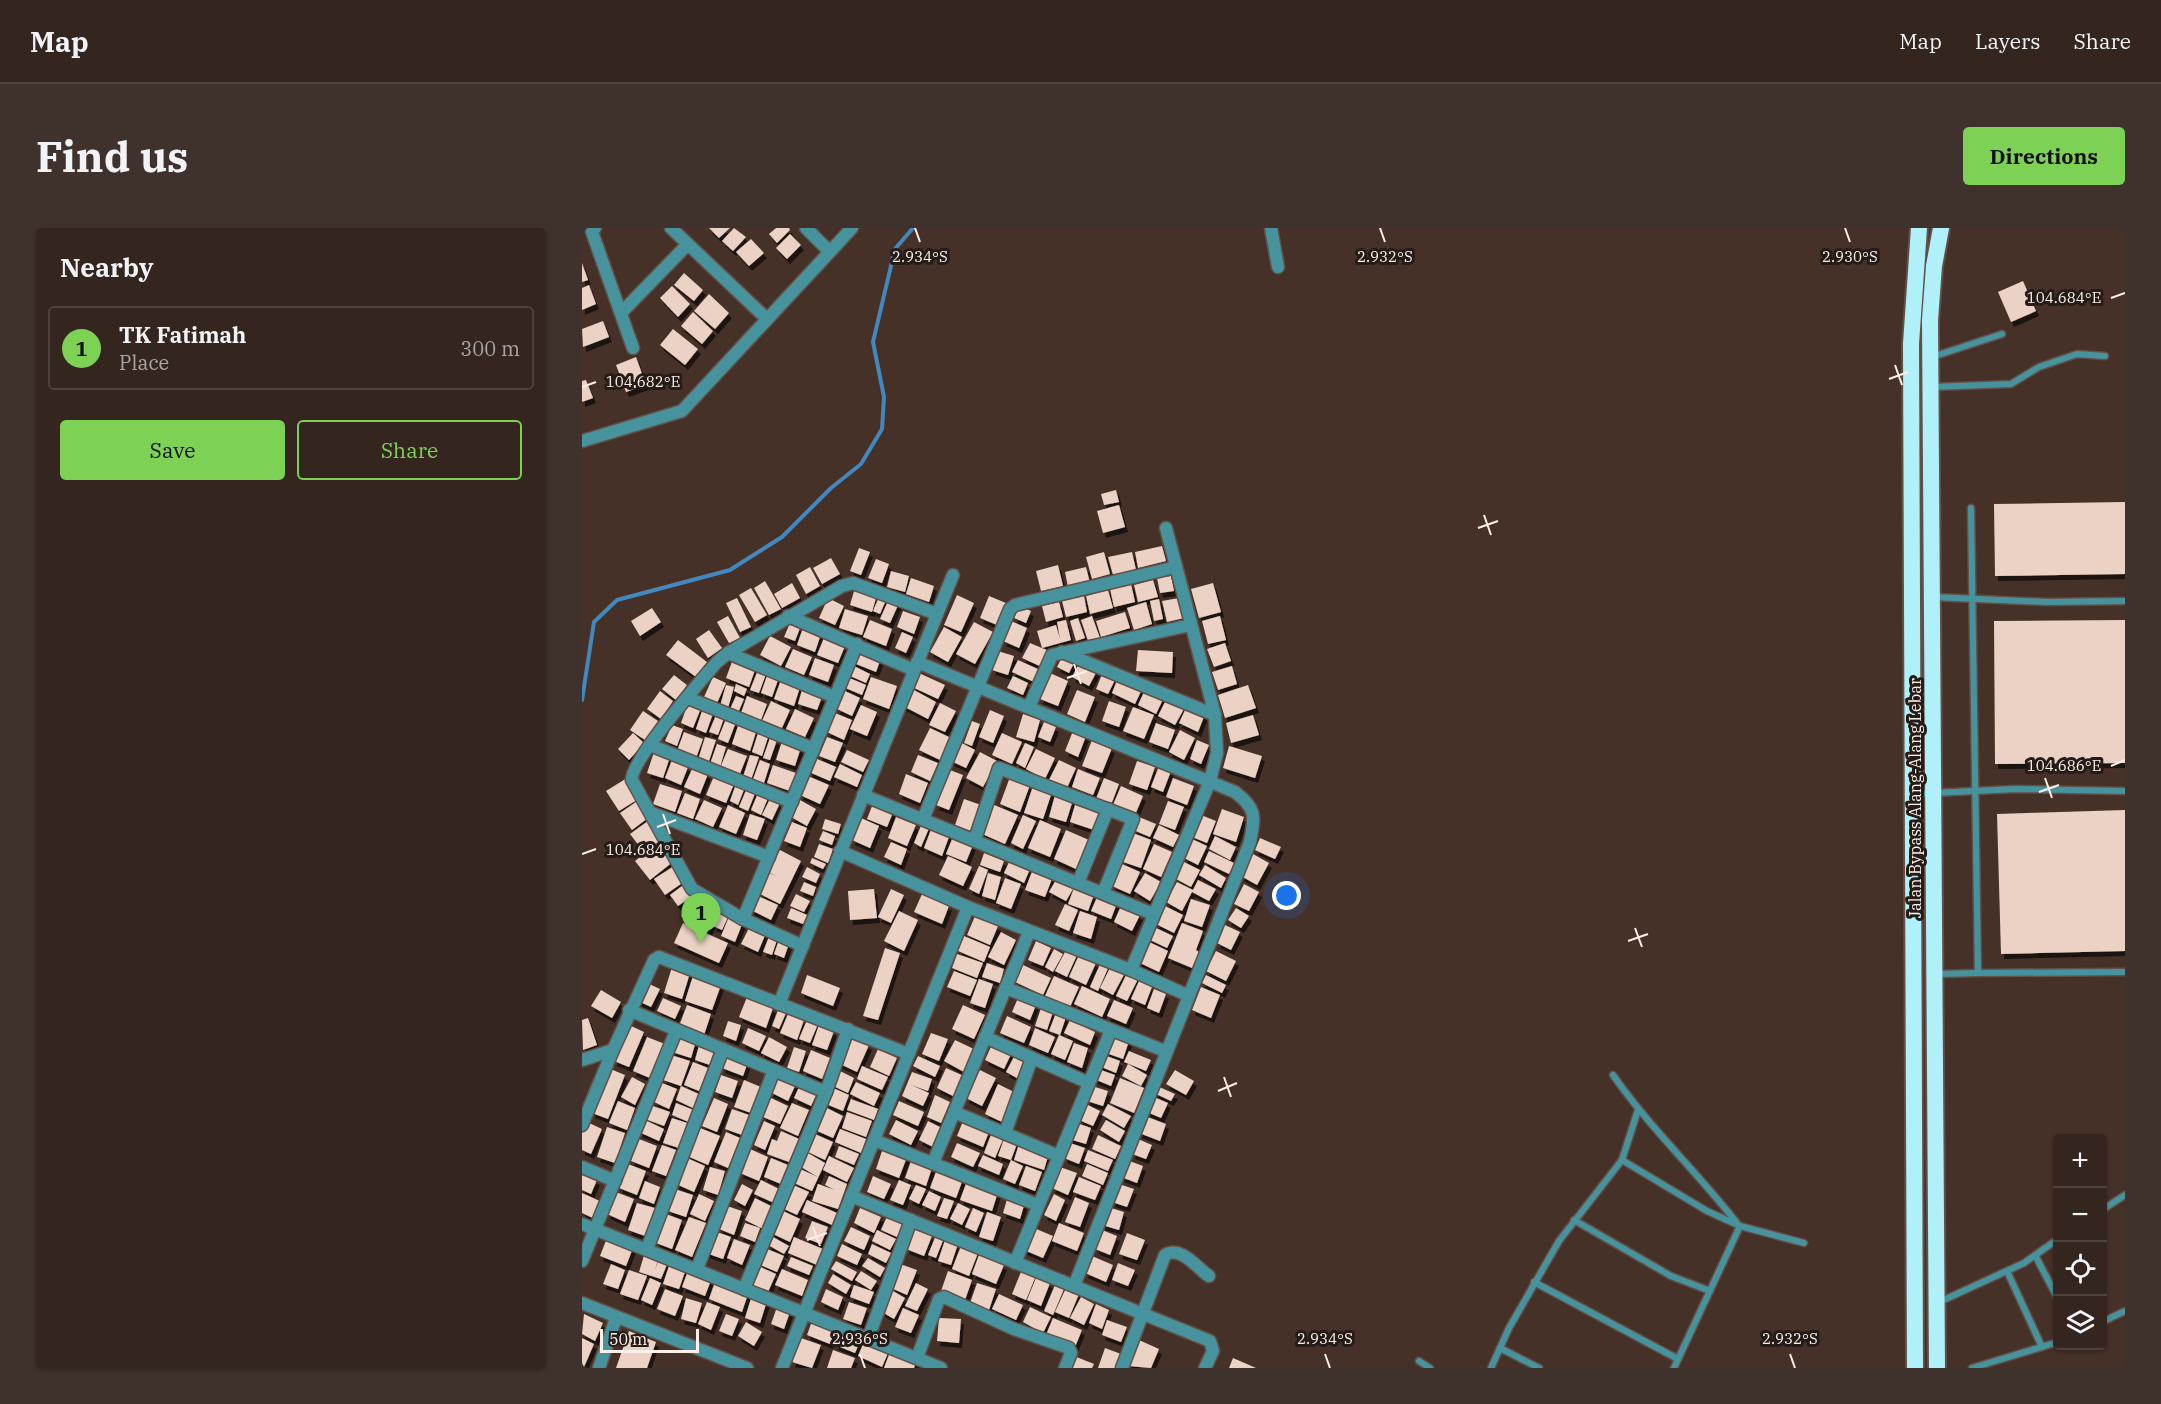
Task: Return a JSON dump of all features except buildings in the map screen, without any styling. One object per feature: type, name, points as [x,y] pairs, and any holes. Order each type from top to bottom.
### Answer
[{"type":"highway","name":"Jalan Bypass Alang-Alang Lebar","points":[[1915,1368],[1911,344],[1919,228]]},
{"type":"highway","name":"Jalan Bypass Alang-Alang Lebar","points":[[1937,1368],[1930,357],[1934,266],[1941,228]]},
{"type":"street","points":[[595,228],[592,232],[633,348]]},
{"type":"street","points":[[671,228],[767,319]]},
{"type":"street","points":[[806,228],[829,251]]},
{"type":"street","points":[[582,441],[682,411],[852,228]]},
{"type":"street","points":[[1271,228],[1278,267]]},
{"type":"street","points":[[621,313],[687,245]]},
{"type":"street","points":[[1131,970],[1210,781],[1217,753],[1215,715],[1166,528]]},
{"type":"street","points":[[924,819],[1010,609],[1015,605],[1176,567]]},
{"type":"street","points":[[779,1004],[953,575]]},
{"type":"street","points":[[803,946],[743,919],[692,889],[631,775],[650,745],[728,653],[842,586],[853,583],[937,614]]},
{"type":"street","points":[[788,616],[857,644],[978,687],[1210,781],[1235,792],[1248,802],[1254,813],[1250,842],[1187,995],[1074,1286]]},
{"type":"street","points":[[1029,707],[1052,655],[1191,625]]},
{"type":"street","points":[[743,919],[857,644]]},
{"type":"street","points":[[1062,652],[1215,715]]},
{"type":"street","points":[[728,653],[835,698]]},
{"type":"street","points":[[688,698],[814,749]]},
{"type":"street","points":[[650,745],[792,802]]},
{"type":"street","points":[[975,839],[999,768],[1133,819],[1103,893]]},
{"type":"street","points":[[863,795],[975,839],[1153,914]]},
{"type":"street","points":[[1078,883],[1107,809]]},
{"type":"street","points":[[652,813],[769,856]]},
{"type":"street","points":[[840,851],[968,907],[1131,970],[1187,995]]},
{"type":"street","points":[[782,1368],[968,907]]},
{"type":"street","points":[[933,1163],[1029,932]]},
{"type":"street","points":[[582,1125],[629,1010],[654,960],[659,957],[909,1054]]},
{"type":"street","points":[[1006,988],[1165,1052]]},
{"type":"street","points":[[629,1010],[826,1092]]},
{"type":"street","points":[[744,1289],[826,1092],[848,1029]]},
{"type":"street","points":[[1016,1263],[1111,1030]]},
{"type":"street","points":[[582,1261],[676,1031]]},
{"type":"street","points":[[985,1037],[1089,1083]]},
{"type":"street","points":[[646,1249],[723,1049]]},
{"type":"street","points":[[582,1060],[613,1050]]},
{"type":"street","points":[[1005,1133],[1032,1058]]},
{"type":"street","points":[[697,1269],[774,1070]]},
{"type":"street","points":[[954,1112],[1059,1156]]},
{"type":"street","points":[[874,1140],[1038,1205]]},
{"type":"street","points":[[582,1167],[615,1181]]},
{"type":"street","points":[[851,1196],[1210,1341],[1213,1351],[1205,1368]]},
{"type":"street","points":[[868,1339],[911,1220]]},
{"type":"street","points":[[582,1224],[941,1368]]},
{"type":"street","points":[[1122,1368],[1167,1253],[1174,1251],[1184,1255],[1209,1276]]},
{"type":"street","points":[[917,1358],[939,1299],[944,1297],[1014,1329],[1069,1348],[1071,1353],[1065,1368]]},
{"type":"street","points":[[582,1303],[747,1368]]},
{"type":"street","points":[[599,1368],[616,1318]]},
{"type":"lane","points":[[1930,357],[2002,334]]},
{"type":"lane","points":[[1930,387],[2011,384],[2038,367],[2077,354],[2105,356]]},
{"type":"lane","points":[[1971,508],[1978,973]]},
{"type":"lane","points":[[1932,597],[2047,602],[2125,601]]},
{"type":"lane","points":[[1913,794],[1974,790],[2125,791]]},
{"type":"lane","points":[[1935,974],[2125,972]]},
{"type":"lane","points":[[1613,1075],[1638,1110],[1699,1175],[1740,1226]]},
{"type":"lane","points":[[1491,1368],[1534,1282],[1574,1220],[1622,1160],[1638,1110]]},
{"type":"lane","points":[[1622,1160],[1707,1211],[1740,1226],[1804,1243]]},
{"type":"lane","points":[[2107,1207],[2125,1195]]},
{"type":"lane","points":[[1574,1220],[1671,1276],[1710,1291]]},
{"type":"lane","points":[[1674,1368],[1740,1226]]},
{"type":"lane","points":[[1937,1304],[2007,1270],[2054,1242]]},
{"type":"lane","points":[[2035,1255],[2056,1296]]},
{"type":"lane","points":[[2007,1270],[2042,1347]]},
{"type":"lane","points":[[1534,1282],[1678,1359]]},
{"type":"lane","points":[[2107,1320],[2125,1311]]},
{"type":"lane","points":[[1972,1368],[2053,1344]]},
{"type":"lane","points":[[1500,1348],[1539,1368]]},
{"type":"lane","points":[[1419,1360],[1430,1368]]},
{"type":"waterway","points":[[582,700],[594,622],[617,600],[730,570],[782,537],[831,488],[861,464],[882,429],[884,397],[873,342],[895,249],[913,228]]},
{"type":"place","name":"TK Fatimah","points":[[701,943]]}]
